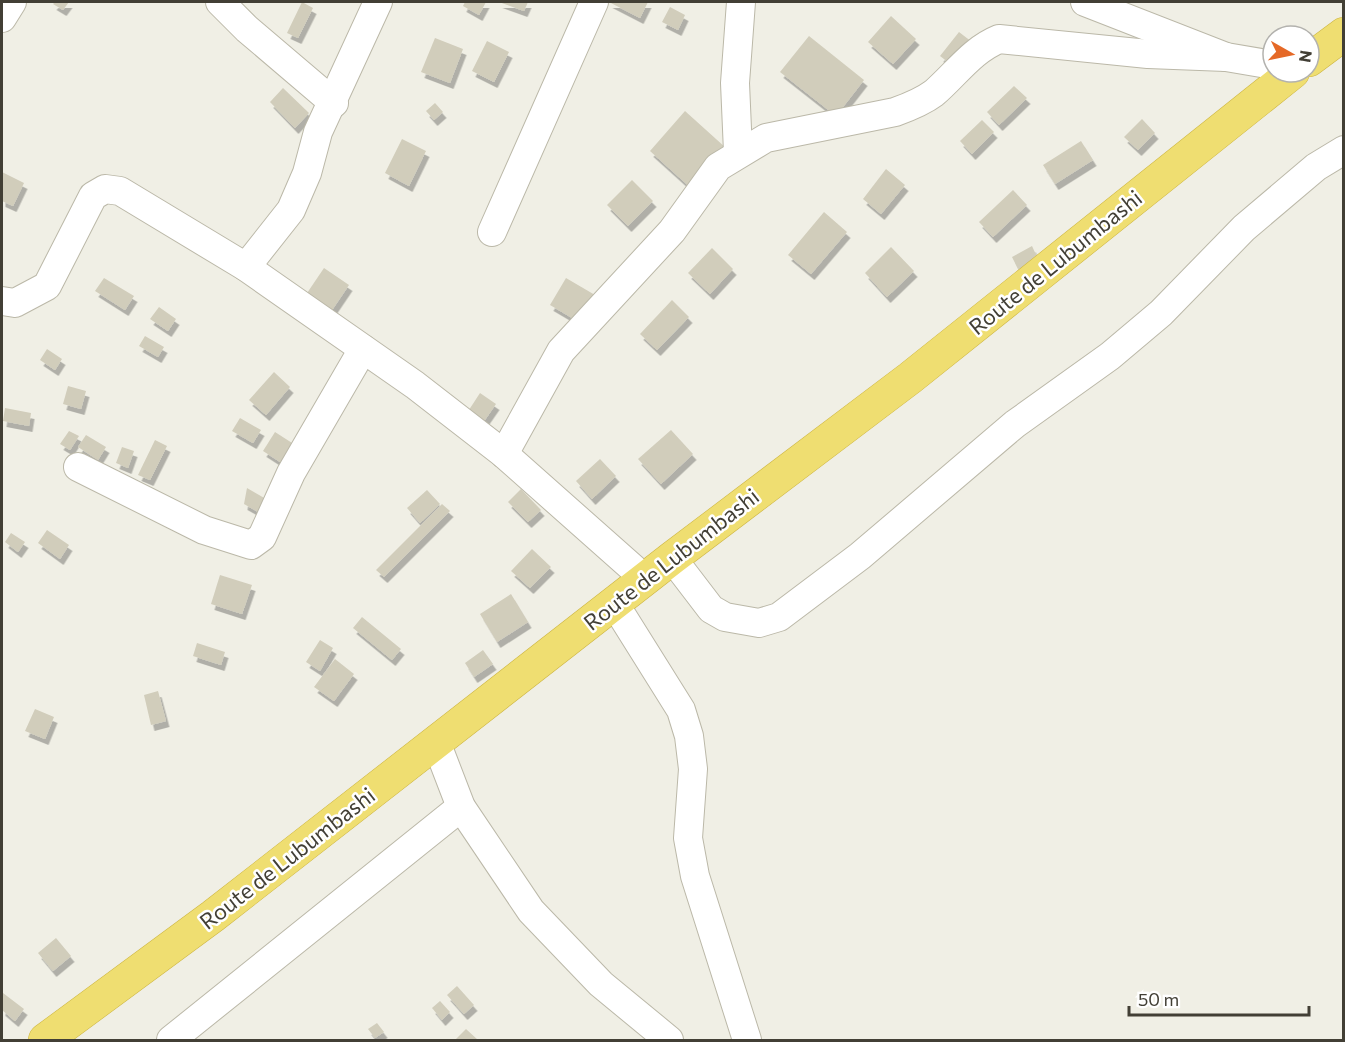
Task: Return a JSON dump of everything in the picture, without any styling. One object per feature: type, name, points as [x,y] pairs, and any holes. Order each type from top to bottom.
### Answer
[{"type":"highway","points":[[1321,51],[1344,34]]},
{"type":"highway","name":"Route de Lubumbashi","points":[[45,1041],[223,909],[672,558],[910,378],[1278,84]]},
{"type":"street","points":[[2,18],[12,2]]},
{"type":"street","points":[[220,2],[255,36],[334,102]]},
{"type":"street","points":[[246,267],[291,210],[307,173],[318,132],[334,102],[378,2]]},
{"type":"street","points":[[492,232],[594,2]]},
{"type":"street","points":[[738,152],[735,83],[741,2]]},
{"type":"street","points":[[1084,2],[1226,57]]},
{"type":"street","points":[[504,454],[561,351],[672,231],[718,166],[738,152],[766,138],[896,112],[916,104],[933,93],[983,46],[999,39],[1148,54],[1226,57],[1261,63]]},
{"type":"street","points":[[672,558],[711,609],[725,617],[759,623],[779,617],[860,556],[1016,424],[1119,349],[1161,313],[1244,228],[1316,167],[1344,150]]},
{"type":"street","points":[[2,301],[15,303],[46,286],[93,196],[105,189],[120,190],[246,267],[363,349],[504,454],[645,579]]},
{"type":"street","points":[[78,467],[204,530],[251,545],[262,537],[291,473],[363,349]]},
{"type":"street","points":[[614,603],[681,710],[689,736],[693,769],[688,838],[695,876],[747,1041]]},
{"type":"street","points":[[436,742],[461,807],[531,911],[600,984],[669,1041]]},
{"type":"street","points":[[171,1041],[461,807]]},
{"type":"building","points":[[69,2],[63,10],[53,4]]},
{"type":"building","points":[[302,2],[313,8],[298,38],[287,33]]},
{"type":"building","points":[[465,2],[486,2],[479,15],[463,6]]},
{"type":"building","points":[[499,2],[528,2],[524,11]]},
{"type":"building","points":[[609,2],[648,2],[640,18]]},
{"type":"building","points":[[670,7],[685,15],[678,30],[662,22]]},
{"type":"building","points":[[891,16],[916,39],[893,64],[868,42]]},
{"type":"building","points":[[959,32],[972,42],[953,66],[940,56]]},
{"type":"building","points":[[809,36],[864,80],[836,116],[780,72]]},
{"type":"building","points":[[435,38],[463,49],[450,83],[421,72]]},
{"type":"building","points":[[487,41],[509,52],[494,82],[472,71]]},
{"type":"building","points":[[1014,86],[1027,98],[999,125],[987,112]]},
{"type":"building","points":[[283,88],[309,113],[295,128],[270,102]]},
{"type":"building","points":[[435,103],[443,112],[434,120],[426,111]]},
{"type":"building","points":[[685,111],[726,148],[691,188],[650,151]]},
{"type":"building","points":[[1142,119],[1155,133],[1138,150],[1124,137]]},
{"type":"building","points":[[982,120],[994,132],[972,154],[960,141]]},
{"type":"building","points":[[402,139],[426,151],[409,186],[385,173]]},
{"type":"building","points":[[1081,141],[1093,160],[1055,184],[1043,165]]},
{"type":"building","points":[[886,169],[905,185],[881,214],[863,199]]},
{"type":"building","points":[[2,172],[24,183],[13,206],[2,201]]},
{"type":"building","points":[[632,180],[653,201],[628,226],[607,205]]},
{"type":"building","points":[[1013,190],[1027,205],[993,237],[979,222]]},
{"type":"building","points":[[824,212],[847,232],[811,274],[788,255]]},
{"type":"building","points":[[1032,246],[1038,259],[1018,269],[1012,257]]},
{"type":"building","points":[[891,247],[914,271],[887,297],[865,273]]},
{"type":"building","points":[[712,248],[733,269],[710,294],[688,273]]},
{"type":"building","points":[[324,268],[349,285],[328,316],[303,299]]},
{"type":"building","points":[[104,278],[134,296],[125,310],[95,291]]},
{"type":"building","points":[[566,278],[595,295],[579,322],[550,305]]},
{"type":"building","points":[[672,300],[689,317],[657,350],[640,334]]},
{"type":"building","points":[[159,307],[176,319],[168,331],[150,319]]},
{"type":"building","points":[[145,336],[164,347],[158,357],[139,346]]},
{"type":"building","points":[[47,349],[62,359],[55,370],[40,360]]},
{"type":"building","points":[[274,372],[290,387],[266,415],[249,400]]},
{"type":"building","points":[[68,386],[86,391],[81,409],[63,404]]},
{"type":"building","points":[[480,393],[496,404],[480,427],[465,416]]},
{"type":"building","points":[[5,408],[31,413],[29,426],[3,421]]},
{"type":"building","points":[[240,418],[261,430],[253,443],[232,431]]},
{"type":"building","points":[[671,430],[693,454],[661,484],[638,459]]},
{"type":"building","points":[[69,431],[79,436],[70,450],[60,444]]},
{"type":"building","points":[[275,432],[303,450],[291,469],[263,451]]},
{"type":"building","points":[[86,435],[106,447],[98,460],[78,447]]},
{"type":"building","points":[[155,440],[167,446],[150,480],[138,475]]},
{"type":"building","points":[[122,447],[134,451],[128,468],[116,463]]},
{"type":"building","points":[[600,459],[616,476],[592,499],[576,481]]},
{"type":"building","points":[[247,488],[273,503],[265,516],[244,504]]},
{"type":"building","points":[[521,489],[541,510],[528,522],[508,502]]},
{"type":"building","points":[[427,490],[440,504],[420,523],[407,508]]},
{"type":"building","points":[[442,504],[450,511],[384,577],[376,570]]},
{"type":"building","points":[[47,530],[69,545],[60,559],[38,543]]},
{"type":"building","points":[[11,533],[25,542],[18,552],[5,542]]},
{"type":"building","points":[[532,549],[551,567],[530,588],[511,571]]},
{"type":"building","points":[[220,575],[252,585],[242,614],[211,604]]},
{"type":"building","points":[[511,594],[528,622],[497,642],[480,614]]},
{"type":"building","points":[[362,617],[401,649],[392,660],[353,628]]},
{"type":"building","points":[[320,640],[333,648],[320,671],[306,662]]},
{"type":"building","points":[[197,643],[225,652],[221,665],[193,656]]},
{"type":"building","points":[[483,650],[493,664],[474,677],[465,663]]},
{"type":"building","points":[[335,659],[354,674],[334,701],[314,687]]},
{"type":"building","points":[[158,691],[166,721],[151,725],[144,695]]},
{"type":"building","points":[[35,709],[54,717],[45,739],[25,731]]},
{"type":"building","points":[[56,938],[71,956],[53,971],[38,953]]},
{"type":"building","points":[[457,986],[474,1005],[464,1014],[447,995]]},
{"type":"building","points":[[3,993],[24,1009],[15,1021],[2,1010]]},
{"type":"building","points":[[440,1001],[450,1012],[442,1020],[432,1008]]},
{"type":"building","points":[[377,1023],[384,1032],[375,1038],[368,1029]]},
{"type":"building","points":[[466,1029],[478,1040],[456,1039]]}]
